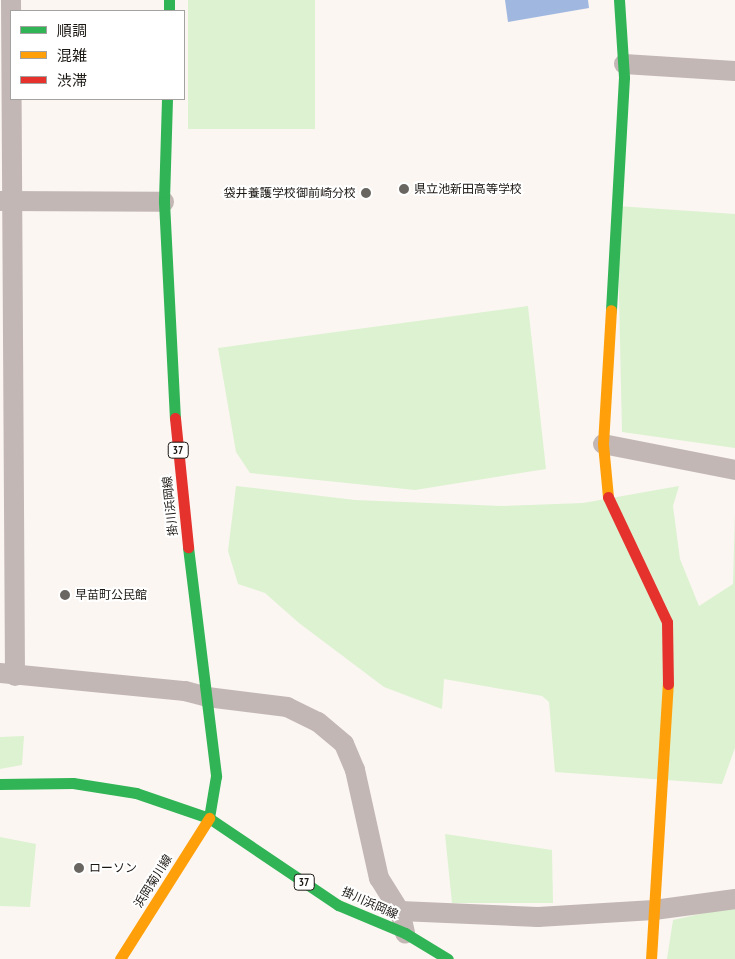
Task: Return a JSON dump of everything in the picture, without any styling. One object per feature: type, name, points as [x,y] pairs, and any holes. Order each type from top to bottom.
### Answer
[{"type":"main road","points":[[620,0],[624,64],[603,444],[605,491],[667,622],[669,665],[651,959]]},
{"type":"main road","name":"掛川浜岡線","points":[[167,100],[164,202],[172,376],[183,510],[216,776],[209,818]]},
{"type":"main road","name":"掛川浜岡線","points":[[0,784],[73,783],[136,792],[209,818],[338,905],[405,933],[448,959]]},
{"type":"main road","name":"浜岡菊川線","points":[[120,959],[209,818]]},
{"type":"street","points":[[10,34],[5,202],[8,675],[185,691],[207,697],[287,707],[318,722],[344,744],[355,770],[379,878],[400,911],[405,933]]},
{"type":"street","points":[[624,64],[735,71]]},
{"type":"street","points":[[5,202],[164,202]]},
{"type":"street","points":[[603,444],[735,470]]},
{"type":"street","points":[[400,911],[538,917],[654,910],[735,899]]},
{"type":"green space","points":[[188,0],[315,0],[315,129],[188,129]]},
{"type":"green space","points":[[617,206],[735,214],[735,448],[622,432]]},
{"type":"green space","points":[[528,306],[546,469],[415,490],[250,473],[236,452],[218,348]]},
{"type":"green space","points":[[236,486],[355,500],[502,506],[583,503],[679,486],[673,506],[680,559],[699,606],[733,584],[735,512],[735,748],[722,784],[555,772],[549,702],[542,696],[444,679],[442,709],[384,687],[299,623],[265,593],[238,584],[228,551]]},
{"type":"green space","points":[[24,736],[22,765],[0,769],[0,737]]},
{"type":"green space","points":[[445,834],[552,850],[553,903],[452,903]]},
{"type":"green space","points":[[0,837],[36,844],[30,907],[0,906]]},
{"type":"green space","points":[[735,906],[735,959],[667,959],[673,920]]},
{"type":"water","points":[[505,0],[588,0],[589,8],[508,22]]},
{"type":"traffic: fast","points":[[169,0],[169,10]]},
{"type":"traffic: fast","points":[[611,310],[624,77],[619,0]]},
{"type":"traffic: fast","points":[[167,100],[164,202],[175,418]]},
{"type":"traffic: fast","points":[[188,547],[216,776],[209,818]]},
{"type":"traffic: fast","points":[[0,784],[73,783],[136,793],[209,818],[338,905],[405,933],[448,959]]},
{"type":"traffic: slow","points":[[608,497],[603,444],[611,310]]},
{"type":"traffic: slow","points":[[651,959],[668,684]]},
{"type":"traffic: slow","points":[[120,959],[209,818]]},
{"type":"traffic: jam","points":[[175,418],[188,547]]},
{"type":"traffic: jam","points":[[608,497],[667,622],[668,684]]},
{"type":"place","name":"県立池新田高等学校","points":[[404,189]]},
{"type":"place","name":"袋井養護学校御前崎分校","points":[[366,193]]},
{"type":"place","name":"早苗町公民館","points":[[65,595]]},
{"type":"place","name":"ローソン","points":[[79,868]]}]
